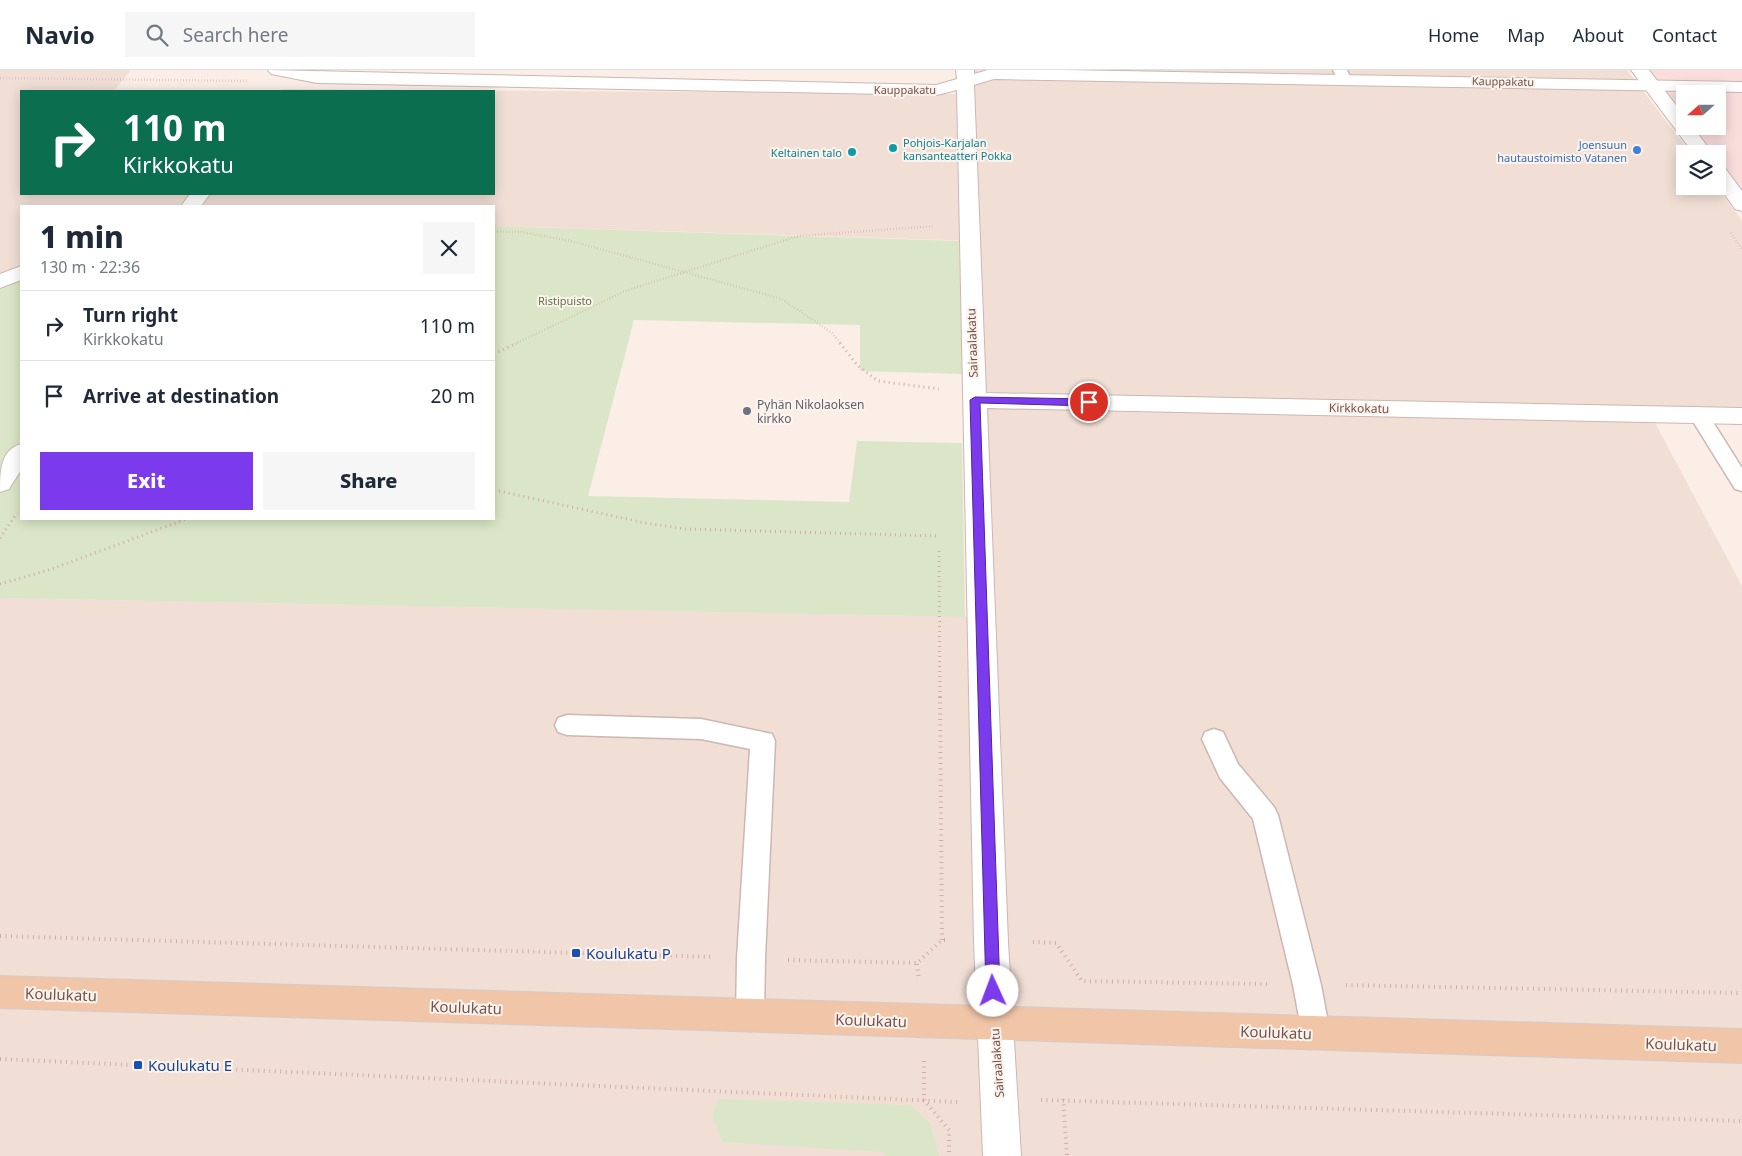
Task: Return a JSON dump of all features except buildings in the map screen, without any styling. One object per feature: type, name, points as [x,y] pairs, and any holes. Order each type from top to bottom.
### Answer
[{"type":"main road","name":"Koulukatu","points":[[0,992],[750,1017],[1742,1046]]},
{"type":"street","name":"Kauppakatu","points":[[282,75],[317,78],[937,90],[965,76],[993,74],[1342,74],[1645,77],[1742,86]]},
{"type":"street","name":"Sairaalakatu","points":[[965,76],[991,942],[1002,1156]]},
{"type":"street","points":[[1645,77],[1697,145]]},
{"type":"street","points":[[1726,183],[1742,205]]},
{"type":"street","points":[[0,282],[20,272]]},
{"type":"street","name":"Kirkkokatu","points":[[975,400],[1742,416]]},
{"type":"street","points":[[0,483],[20,453]]},
{"type":"lane","points":[[1700,415],[1742,484]]},
{"type":"lane","points":[[567,725],[701,729],[763,741],[751,958],[750,1017]]},
{"type":"lane","points":[[1214,739],[1229,771],[1265,815],[1307,985],[1316,1034]]},
{"type":"path","points":[[0,78],[250,81]]},
{"type":"path","points":[[495,354],[626,292],[798,236],[938,225],[938,235]]},
{"type":"path","points":[[495,232],[548,236],[686,271],[782,300],[832,333],[857,365],[878,381],[939,389]]},
{"type":"path","points":[[939,380],[939,398]]},
{"type":"path","points":[[495,490],[645,523],[686,529],[939,536]]},
{"type":"path","points":[[0,538],[20,508]]},
{"type":"path","points":[[0,584],[52,569],[183,520]]},
{"type":"path","points":[[939,527],[942,940]]},
{"type":"path","points":[[0,936],[917,964],[942,940],[1056,942],[1082,980],[1742,992]]},
{"type":"path","points":[[0,1059],[924,1100],[949,1130],[949,1156]]},
{"type":"path","points":[[1067,1156],[1062,1099],[1742,1121]]},
{"type":"shaded area","points":[[0,70],[131,70],[115,90],[20,90],[20,195],[495,195],[495,91],[959,94],[959,70],[1627,70],[1684,145],[1676,145],[1676,195],[1723,195],[1742,221],[1742,411],[983,395],[978,241],[495,226],[495,205],[20,205],[20,267],[0,277]]},
{"type":"shaded area","points":[[1650,70],[1742,70],[1742,192],[1726,170],[1726,145],[1707,145],[1699,135],[1726,135],[1726,85],[1676,85],[1676,104]]},
{"type":"shaded area","points":[[283,89],[418,90],[282,90]]},
{"type":"shaded area","points":[[980,407],[1653,419],[1742,586],[1742,1156],[0,1156],[0,598],[987,617]]},
{"type":"green space","name":"Ristipuisto","points":[[495,226],[959,241],[963,374],[860,371],[860,325],[634,320],[588,496],[849,502],[857,441],[962,443],[965,617],[0,598],[0,277],[20,267],[20,520],[495,520]]},
{"type":"green space","points":[[718,1099],[911,1105],[930,1123],[939,1156],[887,1156],[881,1152],[722,1142],[712,1115]]},
{"type":"place","name":"Pohjois-Karjalan kansanteatteri Pokka","points":[[893,148]]},
{"type":"place","name":"Joensuun hautaustoimisto Vatanen","points":[[1637,150]]},
{"type":"place","name":"Keltainen talo","points":[[852,152]]},
{"type":"place","name":"Pyhän Nikolaoksen kirkko","points":[[747,411]]},
{"type":"place","name":"Koulukatu P","points":[[576,953]]},
{"type":"place","name":"Koulukatu E","points":[[138,1065]]},
{"type":"route","points":[[993,991],[975,400],[1089,402]]}]
